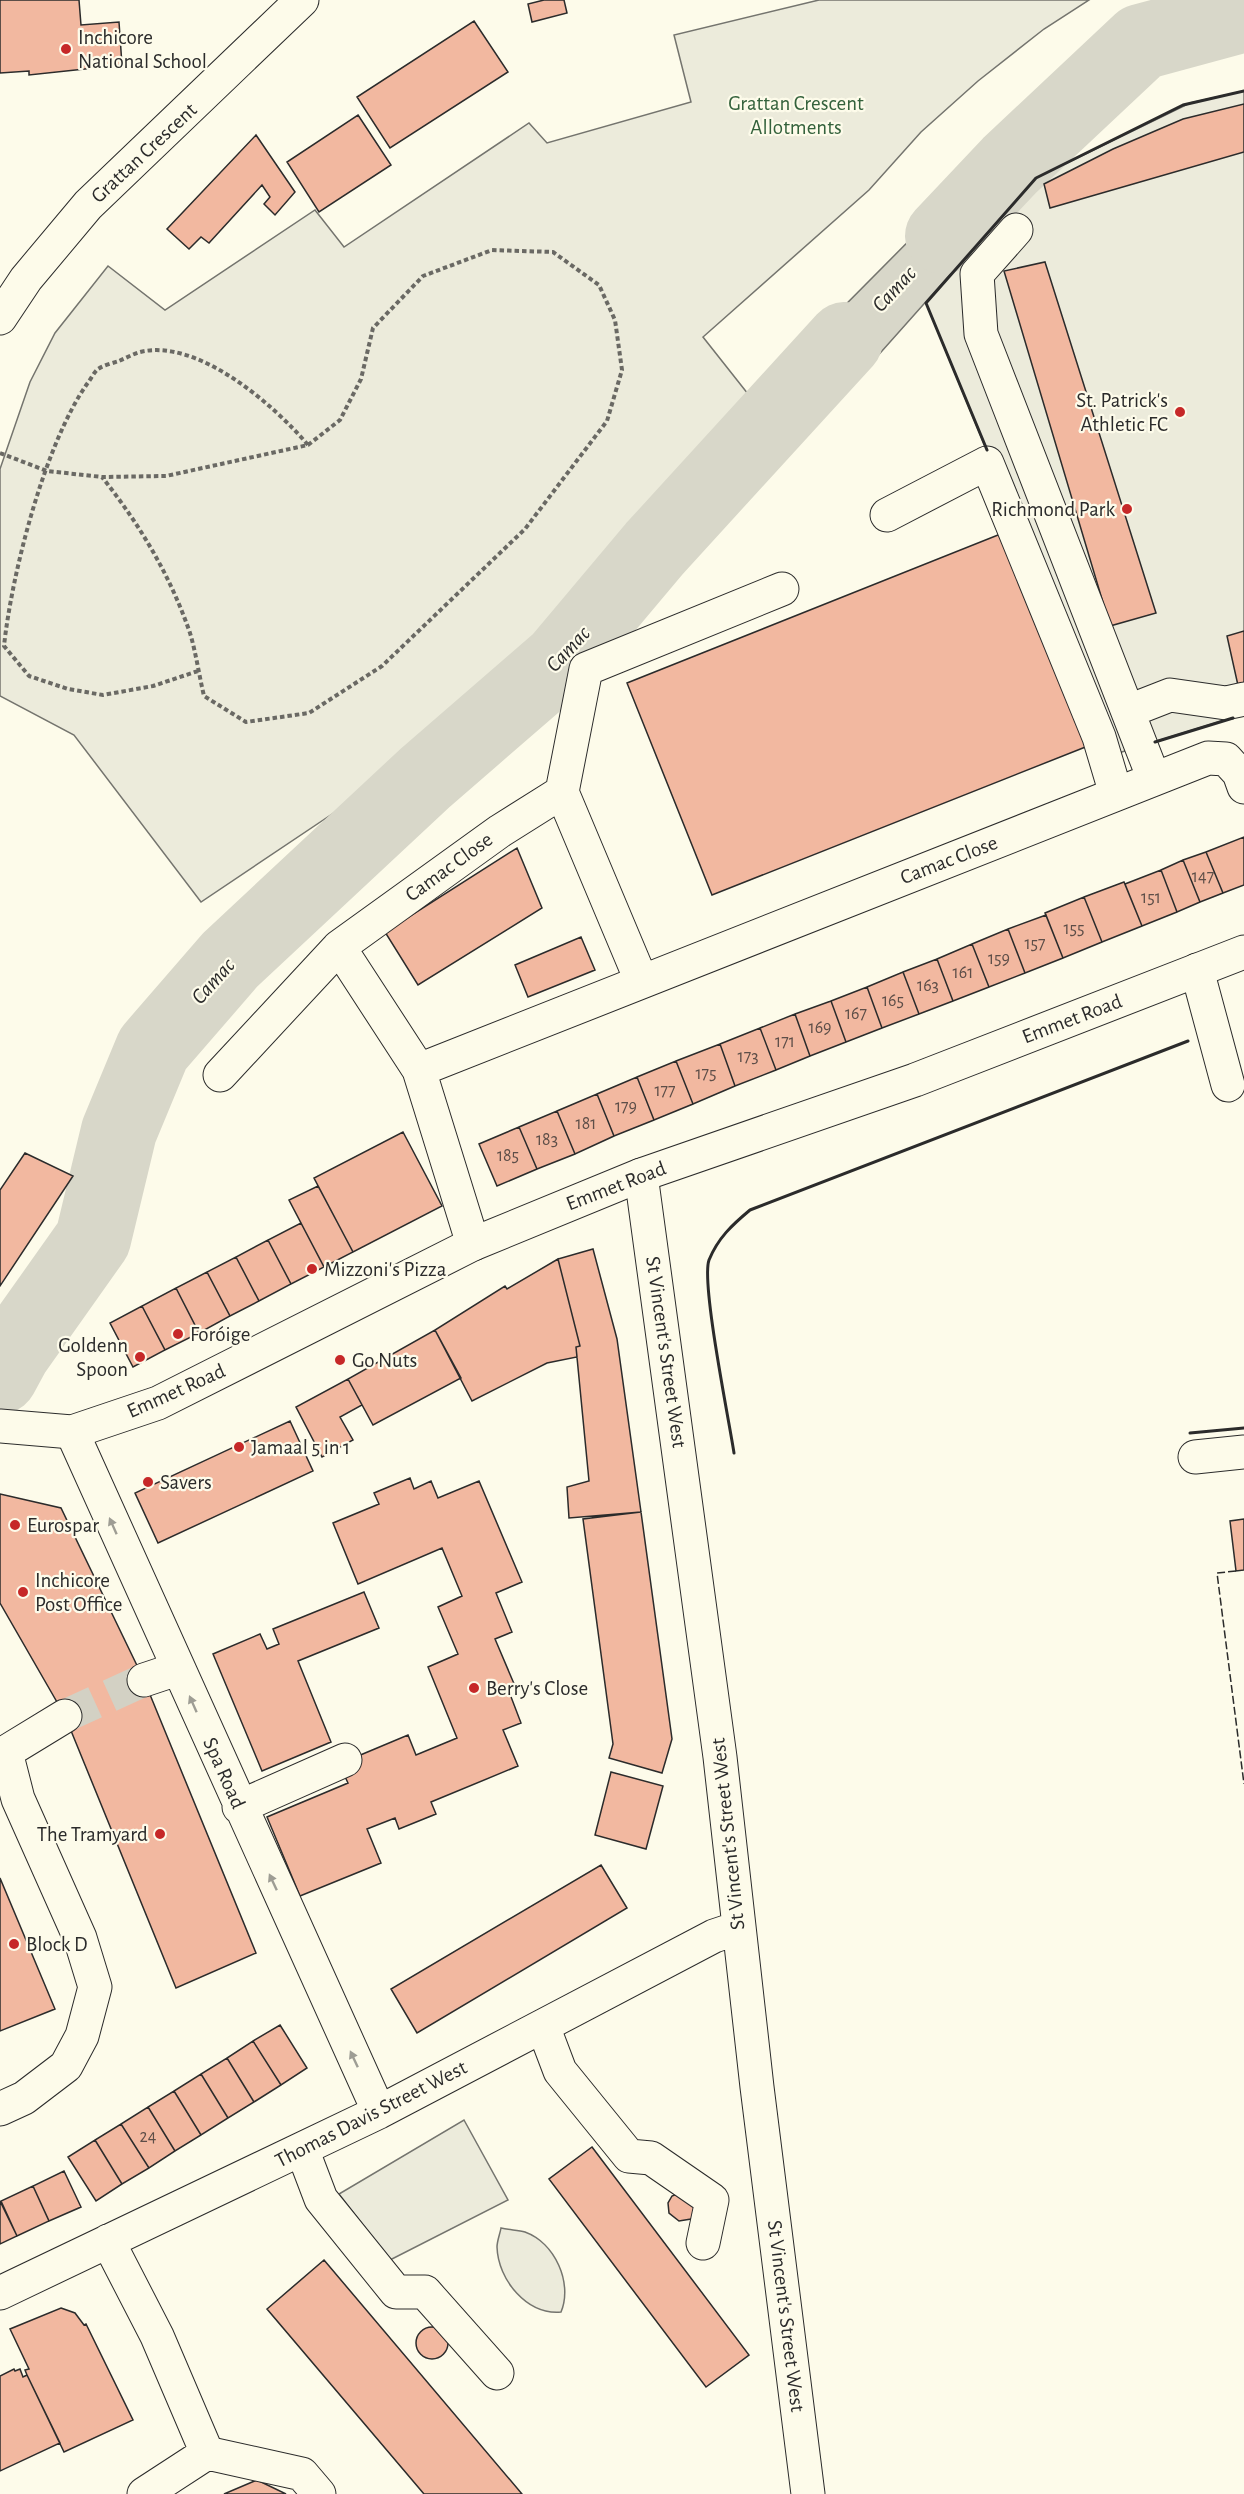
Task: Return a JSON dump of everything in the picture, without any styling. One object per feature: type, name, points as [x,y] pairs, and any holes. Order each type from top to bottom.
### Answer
[{"type":"street","name":"Grattan Crescent","points":[[0,318],[26,279],[88,205],[302,0]]},
{"type":"street","points":[[1016,230],[977,274],[981,334],[1154,779]]},
{"type":"street","points":[[887,515],[987,463],[1099,737],[1116,794]]},
{"type":"street","points":[[641,980],[562,792],[586,669],[782,589]]},
{"type":"street","points":[[1129,711],[1170,695],[1226,703],[1244,699]]},
{"type":"street","name":"Camac Close","points":[[419,1070],[641,980],[1208,758],[1226,759],[1239,773],[1244,787]]},
{"type":"street","name":"Camac Close","points":[[220,1075],[339,947],[500,831],[562,792]]},
{"type":"street","points":[[339,947],[419,1070],[473,1244]]},
{"type":"street","name":"Emmet Road","points":[[1,1426],[72,1432],[158,1403],[473,1244],[641,1175],[915,1080],[1244,952]]},
{"type":"street","points":[[1197,970],[1228,1085]]},
{"type":"street","name":"St Vincent's Street West","points":[[641,1175],[717,1734],[738,1928],[808,2494]]},
{"type":"street","name":"Spa Road","points":[[72,1432],[239,1807],[379,2112]]},
{"type":"street","points":[[1195,1457],[1244,1452]]},
{"type":"street","points":[[144,1680],[177,1669]]},
{"type":"street","points":[[0,2109],[24,2098],[66,2066],[82,2036],[95,1987],[80,1938],[18,1799],[2,1752],[65,1716]]},
{"type":"street","points":[[239,1807],[345,1760]]},
{"type":"street","name":"Thomas Davis Street West","points":[[0,2292],[302,2150],[714,1936],[738,1928]]},
{"type":"street","points":[[543,2026],[560,2071],[628,2156],[651,2158],[712,2200],[703,2243]]},
{"type":"street","points":[[302,2150],[321,2199],[396,2292],[424,2292],[497,2373]]},
{"type":"street","points":[[108,2241],[157,2336],[207,2453]]},
{"type":"street","points":[[144,2494],[207,2453],[302,2474],[319,2494]]},
{"type":"path","points":[[0,453],[47,471],[102,477],[166,476],[308,445],[340,420],[361,379],[373,328],[423,276],[492,250],[553,252],[599,285],[615,320],[622,370],[607,421],[525,529],[382,666],[309,713],[246,722],[204,696],[190,635],[167,575],[133,517],[102,477]]},
{"type":"path","points":[[198,670],[153,686],[103,695],[68,689],[29,676],[4,646],[8,613],[32,514],[71,407],[98,370],[141,352],[173,352],[212,367],[256,392],[284,417],[308,445]]},
{"type":"green space","name":"Grattan Crescent Allotments","points":[[819,0],[1089,0],[1044,29],[978,81],[921,132],[869,190],[703,337],[752,399],[526,651],[371,788],[201,902],[74,735],[0,696],[0,469],[30,382],[55,333],[108,266],[165,310],[315,210],[344,247],[529,123],[547,143],[691,102],[674,35]]},
{"type":"green space","name":"Richmond Park","points":[[1244,91],[1244,714],[1112,755],[926,303],[1036,178],[1190,103]]},
{"type":"green space","points":[[464,2120],[508,2200],[390,2260],[339,2194]]},
{"type":"green space","points":[[501,2228],[525,2232],[536,2237],[553,2254],[559,2265],[565,2289],[561,2312],[537,2308],[517,2293],[509,2283],[499,2259],[497,2245]]},
{"type":"water","points":[[1001,148],[1036,178],[801,442],[752,399]]},
{"type":"building","name":"Inchicore National School","points":[[0,0],[79,0],[81,25],[119,22],[122,65],[29,75],[29,71],[0,73]]},
{"type":"building","points":[[544,0],[564,0],[567,13],[532,22],[528,4]]},
{"type":"building","points":[[474,21],[508,72],[390,148],[357,97]]},
{"type":"building","points":[[1244,104],[1244,152],[1050,208],[1044,184],[1113,149],[1183,119]]},
{"type":"building","points":[[358,115],[391,165],[319,212],[287,162]]},
{"type":"building","points":[[256,135],[295,192],[275,215],[264,204],[270,197],[262,185],[209,243],[201,237],[189,249],[167,229]]},
{"type":"building","points":[[1045,262],[1156,613],[1110,626],[1004,271]]},
{"type":"building","points":[[1008,531],[1093,744],[712,895],[627,683]]},
{"type":"building","points":[[1244,631],[1244,688],[1239,690],[1227,636]]},
{"type":"building","points":[[1244,837],[1244,885],[1223,893],[1206,852]]},
{"type":"building","points":[[517,848],[542,908],[418,985],[385,932]]},
{"type":"building","points":[[1206,852],[1223,893],[1200,902],[1183,860]]},
{"type":"building","points":[[1183,860],[1200,902],[1177,912],[1161,870]]},
{"type":"building","points":[[1161,870],[1177,912],[1142,926],[1125,884]]},
{"type":"building","points":[[1124,882],[1142,926],[1102,942],[1084,897]]},
{"type":"building","points":[[1084,897],[1102,942],[1063,958],[1045,913]]},
{"type":"building","points":[[1046,915],[1063,958],[1025,973],[1008,929]]},
{"type":"building","points":[[1008,929],[1025,973],[989,987],[972,944]]},
{"type":"building","points":[[581,937],[595,970],[528,997],[515,965]]},
{"type":"building","points":[[972,944],[989,987],[953,1001],[937,959]]},
{"type":"building","points":[[937,959],[953,1001],[919,1014],[903,972]]},
{"type":"building","points":[[903,972],[919,1014],[882,1028],[867,987]]},
{"type":"building","points":[[867,987],[882,1028],[846,1042],[831,1001]]},
{"type":"building","points":[[831,1001],[846,1042],[810,1056],[795,1014]]},
{"type":"building","points":[[795,1014],[810,1056],[776,1070],[760,1028]]},
{"type":"building","points":[[760,1028],[776,1070],[735,1086],[720,1044]]},
{"type":"building","points":[[720,1044],[735,1086],[693,1104],[676,1061]]},
{"type":"building","points":[[676,1061],[693,1104],[654,1120],[637,1077]]},
{"type":"building","points":[[637,1077],[654,1120],[614,1136],[597,1094]]},
{"type":"building","points":[[597,1094],[614,1136],[575,1154],[557,1111]]},
{"type":"building","points":[[557,1111],[575,1154],[537,1169],[519,1127]]},
{"type":"building","points":[[519,1127],[537,1169],[497,1186],[479,1144]]},
{"type":"building","points":[[403,1132],[442,1206],[353,1252],[314,1178]]},
{"type":"building","points":[[25,1153],[73,1176],[0,1286],[0,1190]]},
{"type":"building","points":[[318,1186],[353,1252],[324,1267],[289,1200]]},
{"type":"building","points":[[301,1223],[324,1267],[291,1284],[268,1240]]},
{"type":"building","points":[[268,1240],[291,1284],[259,1301],[236,1257]]},
{"type":"building","points":[[593,1249],[617,1339],[641,1512],[569,1518],[567,1487],[589,1481],[576,1347],[580,1346],[558,1259]]},
{"type":"building","points":[[236,1257],[259,1301],[230,1316],[207,1272]]},
{"type":"building","points":[[558,1259],[580,1346],[576,1347],[577,1357],[547,1363],[472,1401],[435,1330],[505,1286],[507,1289]]},
{"type":"building","points":[[207,1272],[230,1316],[199,1333],[176,1288]]},
{"type":"building","points":[[176,1288],[199,1333],[165,1350],[142,1306]]},
{"type":"building","points":[[142,1306],[165,1350],[133,1367],[110,1323]]},
{"type":"building","points":[[435,1330],[461,1378],[373,1425],[348,1379]]},
{"type":"building","points":[[348,1379],[362,1405],[340,1417],[353,1440],[322,1457],[296,1407]]},
{"type":"building","points":[[290,1421],[313,1471],[158,1543],[135,1493]]},
{"type":"building","name":"Berry's Close","points":[[410,1478],[414,1489],[431,1481],[438,1498],[479,1481],[522,1582],[496,1593],[512,1632],[495,1639],[515,1686],[508,1689],[521,1723],[503,1730],[518,1766],[431,1802],[436,1814],[399,1829],[395,1818],[367,1829],[381,1863],[300,1896],[267,1817],[348,1783],[339,1764],[408,1735],[416,1755],[457,1738],[428,1667],[458,1654],[438,1607],[462,1596],[442,1548],[358,1584],[333,1523],[379,1504],[374,1493]]},
{"type":"building","name":"The Tramyard","points":[[0,1494],[61,1508],[144,1680],[256,1953],[176,1988],[65,1716],[0,1603]]},
{"type":"building","points":[[641,1512],[672,1739],[662,1773],[609,1758],[613,1744],[583,1519]]},
{"type":"building","points":[[1244,1519],[1244,1570],[1236,1571],[1230,1521]]},
{"type":"building","points":[[364,1592],[379,1628],[298,1661],[331,1742],[262,1771],[213,1654],[260,1634],[267,1649],[279,1644],[273,1629]]},
{"type":"building","points":[[611,1772],[663,1786],[646,1849],[595,1835]]},
{"type":"building","points":[[601,1865],[627,1908],[417,2033],[391,1989]]},
{"type":"building","name":"Block D","points":[[0,1878],[55,2009],[0,2031]]},
{"type":"building","points":[[280,2025],[307,2068],[281,2085],[253,2041]]},
{"type":"building","points":[[253,2041],[281,2085],[254,2102],[227,2058]]},
{"type":"building","points":[[227,2058],[254,2102],[228,2118],[201,2074]]},
{"type":"building","points":[[201,2074],[228,2118],[201,2135],[174,2091]]},
{"type":"building","points":[[174,2091],[201,2135],[175,2151],[148,2107]]},
{"type":"building","points":[[148,2107],[175,2151],[149,2168],[121,2124]]},
{"type":"building","points":[[121,2124],[149,2168],[122,2184],[95,2140]]},
{"type":"building","points":[[95,2140],[122,2184],[96,2201],[68,2157]]},
{"type":"building","points":[[592,2147],[749,2355],[706,2387],[549,2179]]},
{"type":"building","points":[[64,2171],[81,2207],[49,2221],[33,2186]]},
{"type":"building","points":[[33,2186],[49,2221],[17,2236],[1,2201]]},
{"type":"building","points":[[684,2191],[697,2211],[691,2219],[679,2221],[669,2213],[668,2203],[672,2196]]},
{"type":"building","points":[[0,2201],[17,2236],[0,2244]]},
{"type":"building","points":[[324,2260],[522,2494],[424,2494],[267,2309]]},
{"type":"building","points":[[61,2308],[75,2313],[84,2325],[86,2324],[133,2420],[64,2452],[27,2375],[25,2370],[29,2369],[10,2329]]},
{"type":"building","points":[[432,2327],[444,2331],[448,2343],[444,2355],[432,2359],[420,2355],[416,2343],[420,2331]]},
{"type":"building","points":[[14,2369],[15,2371],[20,2369],[23,2377],[27,2375],[60,2443],[0,2471],[0,2376]]},
{"type":"building","points":[[257,2480],[286,2494],[224,2494]]},
{"type":"waterway","name":"Camac","points":[[943,236],[1010,165],[1141,42],[1244,14]]},
{"type":"waterway","name":"Camac","points":[[0,1376],[13,1352],[93,1239],[119,1131],[153,1049],[230,960],[425,778],[560,661],[655,548],[845,340]]},
{"type":"tunnel","points":[[65,1716],[144,1680]]},
{"type":"fence","points":[[1236,1571],[1217,1573],[1244,1784]]},
{"type":"wall","points":[[987,450],[926,303],[1036,178],[1183,105],[1244,91]]},
{"type":"wall","points":[[1155,742],[1233,718]]},
{"type":"wall","points":[[734,1453],[712,1322],[708,1274],[709,1260],[713,1252],[721,1238],[737,1221],[750,1210],[1188,1041]]},
{"type":"wall","points":[[1190,1433],[1244,1428]]},
{"type":"place","name":"Inchicore National School","points":[[66,49]]},
{"type":"place","name":"St. Patrick's Athletic FC","points":[[1180,412]]},
{"type":"place","name":"Richmond Park","points":[[1127,509]]},
{"type":"place","name":"Mizzoni's Pizza","points":[[312,1269]]},
{"type":"place","name":"Foróige","points":[[178,1334]]},
{"type":"place","name":"Goldenn Spoon","points":[[140,1357]]},
{"type":"place","name":"Go Nuts","points":[[340,1360]]},
{"type":"place","name":"Jamaal 5 in 1","points":[[239,1447]]},
{"type":"place","name":"Savers","points":[[148,1482]]},
{"type":"place","name":"Eurospar","points":[[15,1525]]},
{"type":"place","name":"Inchicore Post Office","points":[[23,1592]]},
{"type":"place","name":"Berry's Close","points":[[474,1688]]},
{"type":"place","name":"The Tramyard","points":[[160,1834]]},
{"type":"place","name":"Block D","points":[[14,1944]]}]
